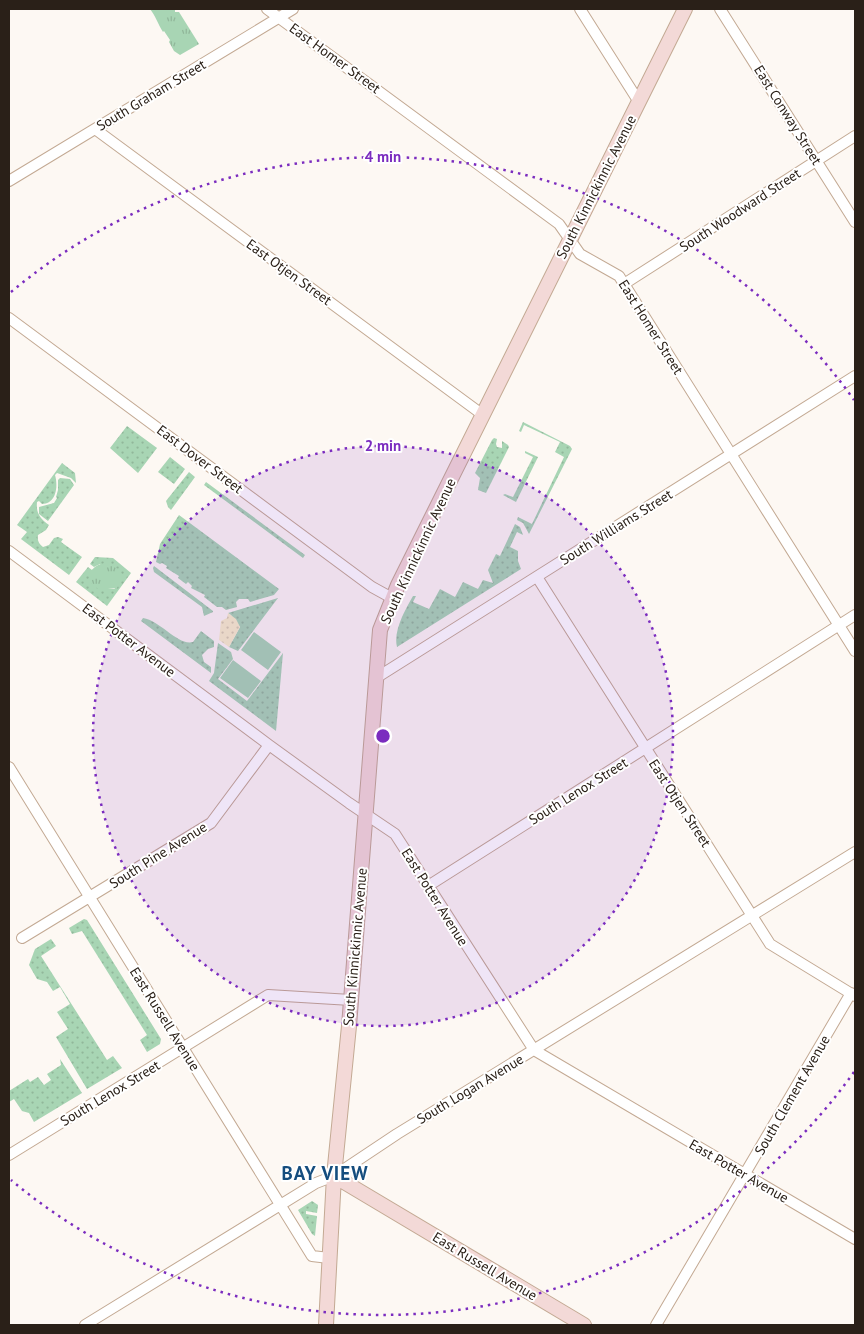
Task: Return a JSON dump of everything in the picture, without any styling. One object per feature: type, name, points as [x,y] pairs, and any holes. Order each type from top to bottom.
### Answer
[{"type":"main road","name":"South Kinnickinnic Avenue","points":[[326,1325],[334,1176],[380,630],[392,598],[685,9]]},
{"type":"main road","name":"East Russell Avenue","points":[[334,1176],[584,1325]]},
{"type":"street","name":"East Homer Street","points":[[267,9],[559,224],[580,254],[619,276],[855,651]]},
{"type":"street","name":"South Graham Street","points":[[9,182],[293,9]]},
{"type":"street","points":[[580,9],[639,102]]},
{"type":"street","name":"East Conway Street","points":[[720,9],[855,222]]},
{"type":"street","name":"East Otjen Street","points":[[95,129],[483,415]]},
{"type":"street","name":"South Woodward Street","points":[[624,284],[855,136]]},
{"type":"street","name":"East Dover Street","points":[[9,318],[372,587],[392,598]]},
{"type":"street","name":"South Williams Street","points":[[376,678],[855,376]]},
{"type":"street","name":"East Potter Avenue","points":[[9,551],[269,745],[395,834],[534,1050],[855,1239]]},
{"type":"street","name":"East Otjen Street","points":[[537,577],[770,944],[853,994]]},
{"type":"street","name":"South Lenox Street","points":[[428,886],[855,615]]},
{"type":"street","name":"South Pine Avenue","points":[[22,938],[211,823],[269,745]]},
{"type":"street","name":"East Russell Avenue","points":[[9,767],[312,1256],[329,1258]]},
{"type":"street","name":"South Logan Avenue","points":[[85,1325],[316,1183],[334,1176],[390,1138],[855,852]]},
{"type":"street","name":"South Clement Avenue","points":[[656,1325],[853,994]]},
{"type":"street","name":"South Lenox Street","points":[[9,1155],[268,995],[350,1000]]},
{"type":"green space","points":[[150,9],[175,9],[175,12],[179,12],[199,44],[180,55],[174,51],[169,42],[170,40],[163,32]]},
{"type":"green space","points":[[523,422],[570,446],[572,449],[529,534],[523,523],[517,520],[518,517],[532,524],[564,457],[555,452],[560,442],[524,425],[521,432],[519,431]]},
{"type":"green space","points":[[127,426],[157,448],[138,473],[110,448]]},
{"type":"green space","points":[[494,438],[497,439],[497,447],[502,448],[502,441],[509,447],[486,493],[478,490],[480,478],[475,473]]},
{"type":"green space","points":[[525,451],[538,457],[516,502],[503,495],[513,497],[533,457],[525,453]]},
{"type":"green space","points":[[170,457],[185,469],[174,484],[158,472]]},
{"type":"green space","points":[[62,463],[75,473],[76,483],[71,478],[57,473],[55,475],[56,489],[51,501],[42,504],[39,501],[37,502],[39,515],[49,525],[46,530],[38,535],[38,539],[43,547],[49,545],[54,538],[63,539],[61,542],[82,557],[69,575],[21,539],[27,532],[17,525]]},
{"type":"green space","points":[[189,472],[195,477],[171,510],[166,501]]},
{"type":"green space","points":[[60,478],[70,479],[74,485],[48,521],[39,514],[39,507],[54,503],[57,498],[58,480]]},
{"type":"green space","points":[[206,482],[305,555],[303,558],[204,485]]},
{"type":"green space","points":[[179,515],[279,589],[274,595],[250,602],[248,599],[239,599],[236,602],[237,607],[226,610],[222,607],[217,607],[204,597],[205,595],[191,588],[192,586],[188,582],[186,584],[178,578],[179,576],[166,568],[167,566],[156,562],[160,544]]},
{"type":"green space","points":[[515,524],[520,527],[523,535],[517,532],[510,547],[518,551],[518,561],[521,569],[397,647],[398,628],[413,596],[416,596],[413,602],[429,609],[440,589],[455,597],[463,582],[478,589],[483,580],[493,583],[488,570],[496,554],[500,556]]},
{"type":"green space","points":[[95,557],[113,558],[131,573],[107,606],[76,582],[88,567],[104,589],[115,589],[100,564],[94,567],[90,564]]},
{"type":"green space","points":[[107,563],[120,570],[122,576],[117,588],[99,590],[90,582],[89,573],[97,566]]},
{"type":"green space","points":[[154,566],[213,612],[204,616],[202,607],[154,572]]},
{"type":"green space","points":[[278,598],[238,651],[229,647],[240,627],[228,613]]},
{"type":"green space","points":[[143,618],[150,620],[175,637],[187,642],[193,642],[201,631],[214,641],[214,647],[208,649],[202,655],[204,662],[211,667],[211,673],[141,621]]},
{"type":"green space","points":[[254,632],[281,652],[268,670],[241,650]]},
{"type":"green space","points":[[218,643],[231,652],[233,659],[218,679],[247,701],[283,653],[276,731],[209,681],[214,673]]},
{"type":"green space","points":[[233,660],[261,681],[248,698],[220,678]]},
{"type":"green space","points":[[84,919],[87,920],[161,1039],[160,1044],[147,1052],[140,1040],[147,1035],[82,931],[72,934],[69,928]]},
{"type":"green space","points":[[51,939],[56,946],[41,956],[107,1060],[113,1056],[122,1068],[87,1089],[56,1037],[68,1029],[57,1012],[70,1004],[60,987],[53,991],[47,982],[37,979],[29,965],[35,949]]},
{"type":"green space","points":[[60,1059],[82,1093],[34,1122],[29,1113],[22,1111],[14,1099],[9,1102],[9,1091],[28,1079],[30,1082],[38,1077],[44,1085],[51,1080],[47,1074],[61,1065]]},
{"type":"green space","points":[[312,1201],[318,1205],[317,1213],[306,1211],[306,1214],[317,1216],[315,1236],[298,1210]]},
{"type":"sand","points":[[228,613],[236,619],[240,627],[229,647],[219,640],[221,621],[227,618]]},
{"type":"district","name":"BAY VIEW","points":[[325,1173]]}]
